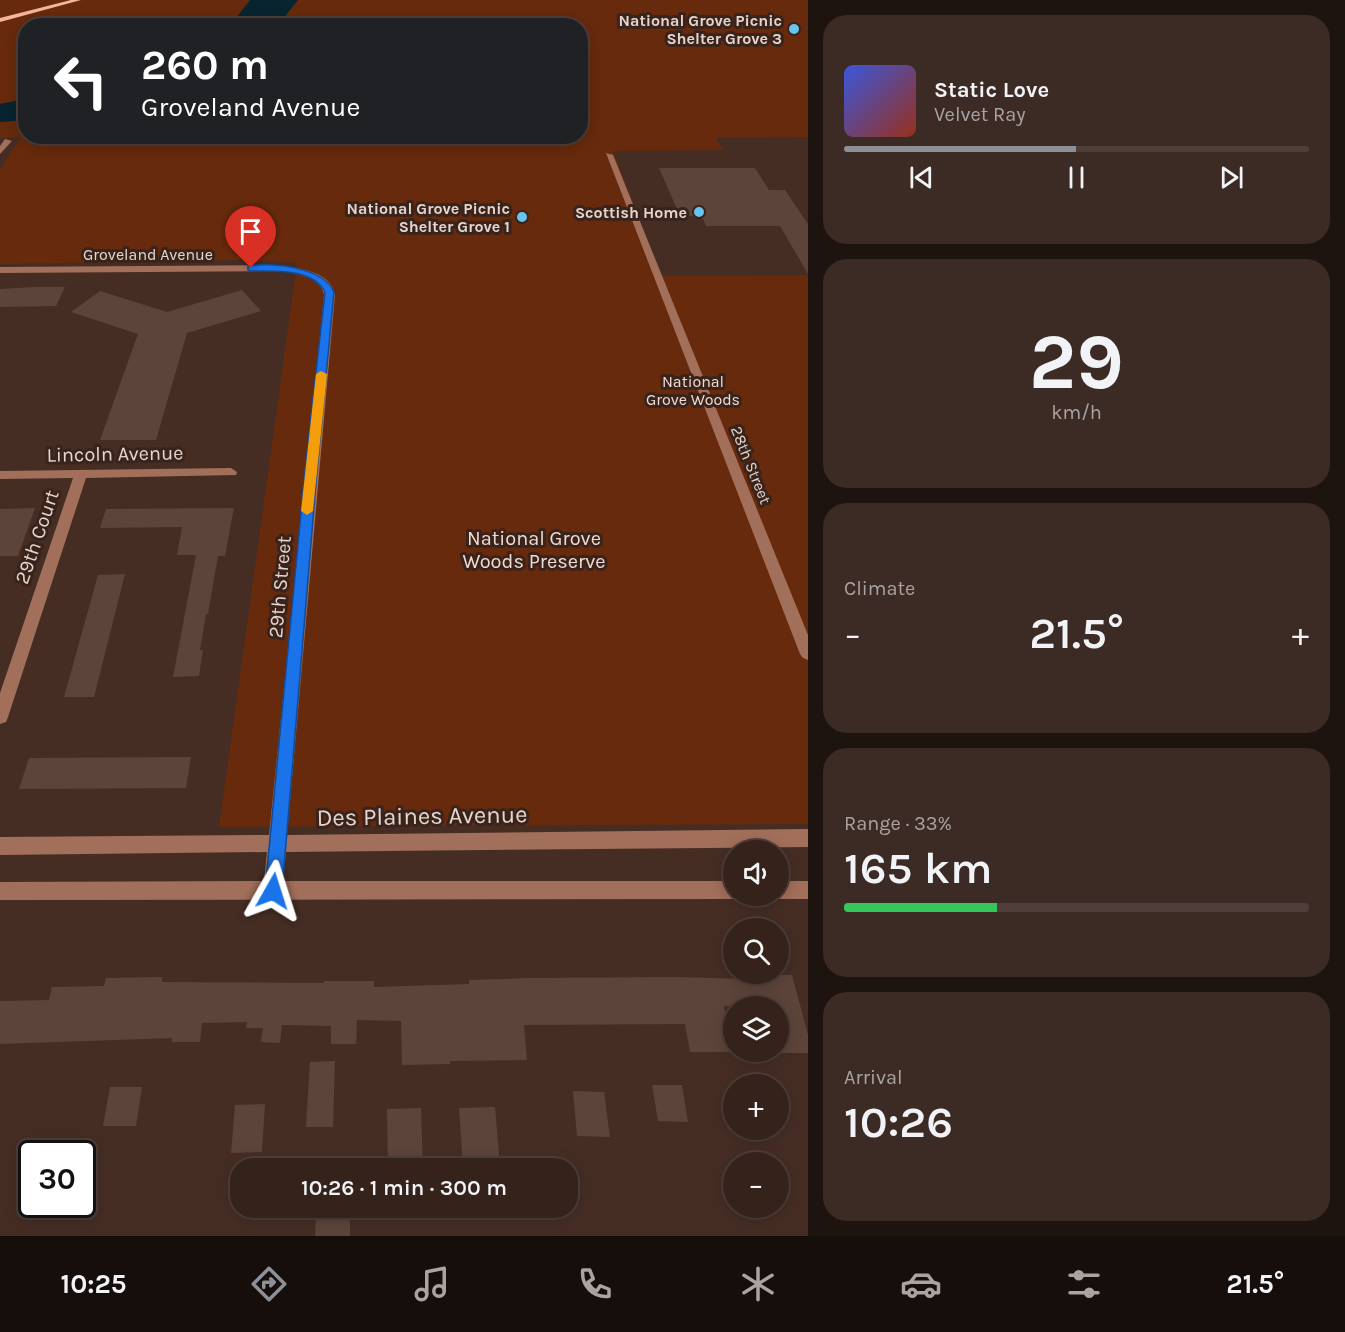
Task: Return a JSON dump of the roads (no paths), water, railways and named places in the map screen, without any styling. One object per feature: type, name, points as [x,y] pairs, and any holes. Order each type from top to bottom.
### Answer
[{"type":"main road","points":[[0,20],[78,0]]},
{"type":"street","points":[[0,142],[8,141],[0,152]]},
{"type":"street","name":"28th Street","points":[[609,155],[808,654]]},
{"type":"street","name":"Groveland Avenue","points":[[0,270],[279,268],[309,275],[328,286]]},
{"type":"street","name":"29th Street","points":[[273,891],[311,471],[330,297],[328,286]]},
{"type":"street","name":"Lincoln Avenue","points":[[0,475],[231,472]]},
{"type":"street","name":"29th Court","points":[[0,717],[81,474]]},
{"type":"street","name":"Des Plaines Avenue","points":[[0,846],[808,838]]},
{"type":"street","points":[[0,891],[723,890]]},
{"type":"street","points":[[789,890],[808,890]]},
{"type":"water","points":[[250,0],[298,0],[284,18],[236,18]]},
{"type":"water","points":[[18,100],[18,121],[0,122],[0,104]]},
{"type":"place","name":"National Grove Picnic Shelter Grove 3","points":[[794,29]]},
{"type":"place","name":"Scottish Home","points":[[699,212]]},
{"type":"place","name":"National Grove Picnic Shelter Grove 1","points":[[522,217]]},
{"type":"park label","name":"National Grove Woods","points":[[693,390]]},
{"type":"park label","name":"National Grove Woods Preserve","points":[[534,550]]}]
